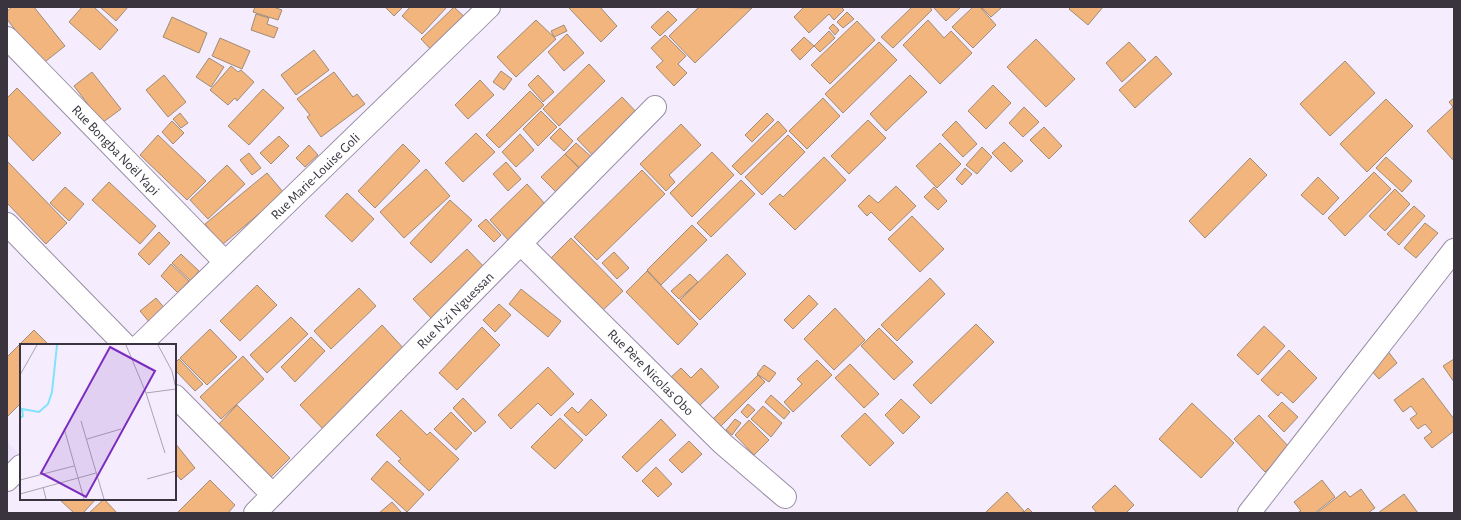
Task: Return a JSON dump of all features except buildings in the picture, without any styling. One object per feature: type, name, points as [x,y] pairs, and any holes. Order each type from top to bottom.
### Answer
[{"type":"street","name":"Rue Marie-Louise Goli","points":[[141,344],[489,7]]},
{"type":"street","name":"Rue Bongba Noël Yapi","points":[[7,38],[225,262]]},
{"type":"street","name":"Rue N'zi N'guessan","points":[[254,513],[655,107]]},
{"type":"street","points":[[7,224],[123,344]]},
{"type":"street","name":"Rue Père Nicolas Obo","points":[[521,244],[723,444],[785,497]]},
{"type":"street","points":[[1248,513],[1454,250]]},
{"type":"street","points":[[176,397],[273,495]]},
{"type":"street","points":[[7,480],[20,467]]},
{"type":"shaded area","points":[[7,442],[20,454],[20,461],[7,474]]}]
